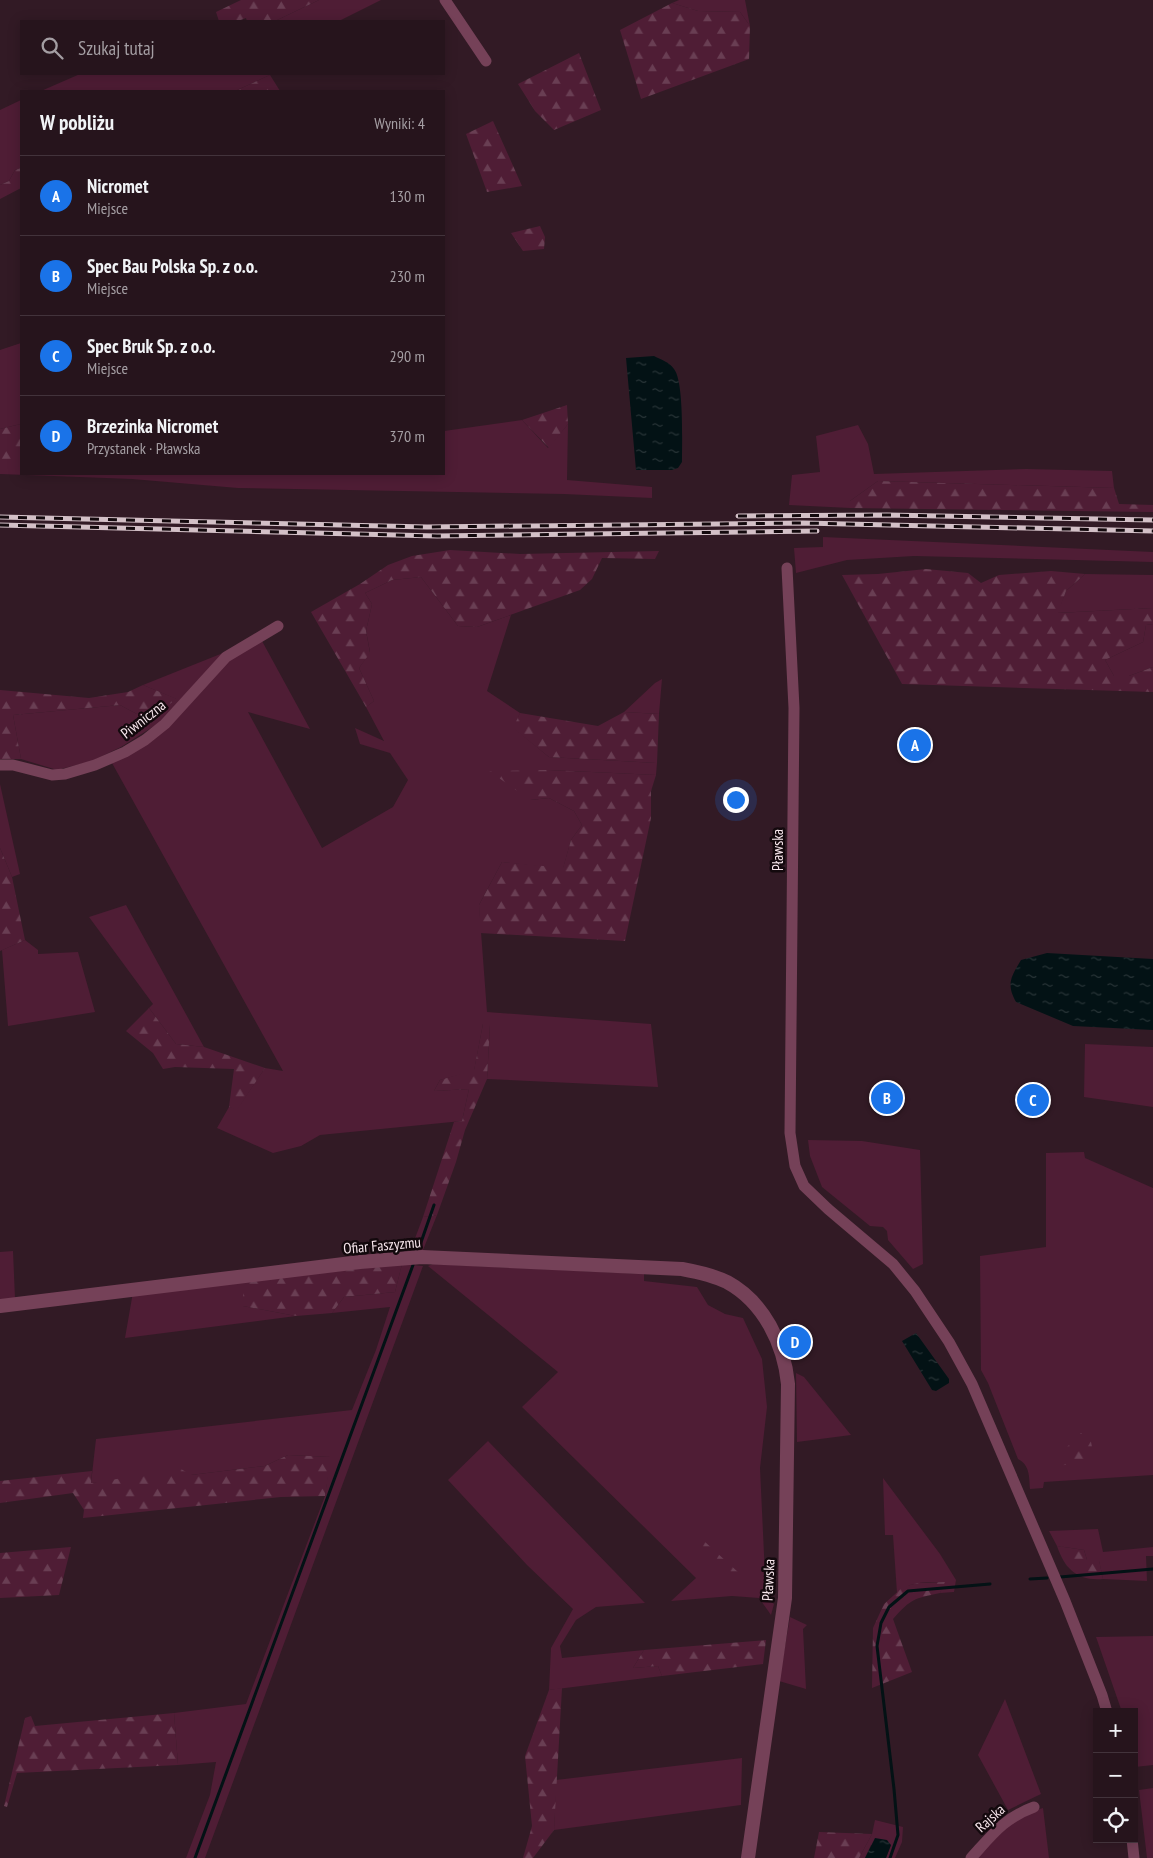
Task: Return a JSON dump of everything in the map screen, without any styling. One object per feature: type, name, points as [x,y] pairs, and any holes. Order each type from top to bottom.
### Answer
[{"type":"street","points":[[445,0],[486,61]]},
{"type":"street","name":"Pławska","points":[[788,568],[794,708],[790,1132],[795,1166],[804,1186],[893,1264],[915,1292],[949,1342],[972,1384],[1065,1601],[1106,1708]]},
{"type":"street","name":"Piwniczna","points":[[0,765],[13,765],[52,775],[65,774],[95,765],[125,752],[145,740],[165,724],[226,657],[278,626]]},
{"type":"street","name":"Ofiar Faszyzmu","points":[[0,1306],[351,1263],[422,1257],[682,1269],[706,1273],[728,1282],[758,1308]]},
{"type":"street","name":"Pławska","points":[[748,1858],[785,1588],[788,1384],[786,1366],[778,1339],[758,1308]]},
{"type":"street","name":"Rajska","points":[[971,1858],[1008,1819],[1018,1812],[1034,1807]]},
{"type":"street","points":[[1132,1843],[1134,1858]]},
{"type":"green space","points":[[241,0],[319,0],[277,20],[247,20],[246,18],[241,20],[219,20],[216,12]]},
{"type":"green space","points":[[319,0],[381,0],[341,20],[277,20]]},
{"type":"green space","points":[[679,0],[745,0],[750,26],[740,12],[698,11],[672,3]]},
{"type":"green space","points":[[672,3],[698,11],[740,12],[750,26],[749,59],[641,99],[620,30]]},
{"type":"green space","points":[[579,53],[601,110],[554,130],[535,111],[518,84]]},
{"type":"green space","points":[[78,75],[270,75],[237,90],[43,90]]},
{"type":"green space","points":[[270,75],[279,90],[237,90]]},
{"type":"green space","points":[[20,100],[20,168],[15,170],[9,181],[0,185],[0,110]]},
{"type":"green space","points":[[493,121],[522,186],[487,192],[466,134]]},
{"type":"green space","points":[[20,168],[20,189],[0,199],[0,185],[9,181],[15,170]]},
{"type":"green space","points":[[540,226],[545,237],[544,249],[523,251],[511,233]]},
{"type":"green space","points":[[20,343],[20,424],[0,429],[0,350]]},
{"type":"green space","points":[[567,405],[568,424],[549,448],[522,420]]},
{"type":"green space","points":[[522,420],[548,448],[568,424],[567,480],[652,487],[652,498],[564,494],[238,488],[132,479],[26,475],[445,475],[445,431]]},
{"type":"green space","points":[[20,424],[20,461],[0,461],[0,429]]},
{"type":"green space","points":[[858,425],[868,444],[874,474],[1026,469],[1112,471],[1114,488],[878,481],[850,501],[850,508],[789,505],[792,475],[820,472],[816,436]]},
{"type":"green space","points":[[0,461],[20,461],[20,475],[0,474]]},
{"type":"green space","points":[[878,481],[1114,488],[1119,504],[1153,505],[1153,512],[850,508],[850,501]]},
{"type":"green space","points":[[823,537],[1153,552],[1153,562],[914,556],[847,560],[796,573],[794,548],[823,547]]},
{"type":"green space","points":[[450,550],[520,554],[659,551],[655,559],[602,558],[592,579],[580,590],[477,627],[458,626],[421,577],[392,580],[365,593],[372,604],[366,631],[370,653],[359,668],[374,701],[366,707],[311,612],[360,584],[388,565],[412,556]]},
{"type":"green space","points":[[926,569],[968,573],[981,583],[999,575],[1051,571],[1085,574],[1066,591],[1058,613],[1153,608],[1153,624],[1146,625],[1143,642],[1105,660],[1114,676],[1129,676],[1153,667],[1153,692],[902,684],[842,575],[878,574]]},
{"type":"green space","points":[[1085,574],[1153,575],[1153,608],[1057,613],[1066,591]]},
{"type":"green space","points":[[421,577],[458,626],[477,627],[511,615],[487,691],[520,713],[514,728],[549,757],[657,763],[656,775],[548,770],[530,800],[549,798],[574,811],[582,825],[571,840],[563,869],[502,862],[479,905],[487,1012],[651,1024],[658,1087],[487,1079],[490,1024],[483,1024],[474,1071],[440,1080],[434,1091],[469,1089],[462,1121],[320,1135],[301,1146],[273,1153],[217,1128],[229,1107],[237,1109],[265,1068],[283,1071],[112,763],[140,749],[226,661],[262,641],[310,729],[248,712],[322,848],[393,807],[408,780],[390,753],[360,744],[355,728],[384,741],[366,707],[374,701],[359,668],[370,652],[366,631],[372,604],[365,593],[392,580]]},
{"type":"green space","points":[[1153,624],[1153,667],[1129,676],[1114,676],[1105,660],[1143,642],[1146,625]]},
{"type":"green space","points":[[223,653],[159,723],[121,747],[92,761],[57,770],[21,759],[13,715],[120,705],[137,714],[176,699],[143,685]]},
{"type":"green space","points":[[662,679],[659,714],[624,712],[655,683]]},
{"type":"green space","points":[[143,685],[177,699],[158,712],[137,714],[120,705],[13,715],[21,759],[0,759],[0,690],[89,698],[128,692]]},
{"type":"green space","points":[[624,712],[659,714],[657,763],[549,757],[513,728],[520,713],[598,726]]},
{"type":"green space","points":[[548,770],[656,775],[651,791],[651,818],[625,941],[480,933],[479,905],[502,862],[563,868],[571,840],[582,825],[574,811],[549,798],[530,800],[489,771]]},
{"type":"green space","points":[[0,784],[20,874],[12,877],[0,848]]},
{"type":"green space","points":[[0,848],[12,877],[25,940],[0,951]]},
{"type":"green space","points":[[126,905],[204,1047],[176,1044],[149,1008],[153,1004],[89,917]]},
{"type":"green space","points":[[25,940],[38,950],[38,954],[78,952],[95,1012],[8,1026],[2,950]]},
{"type":"green space","points":[[149,1008],[176,1044],[204,1047],[265,1068],[237,1110],[229,1107],[234,1069],[175,1067],[163,1069],[153,1053],[126,1031]]},
{"type":"green space","points":[[483,1024],[490,1024],[487,1079],[465,1130],[437,1215],[423,1217],[454,1122],[462,1121],[469,1089],[434,1091],[440,1080],[474,1070]]},
{"type":"green space","points":[[1085,1044],[1153,1047],[1153,1107],[1084,1097]]},
{"type":"green space","points":[[808,1140],[862,1141],[920,1150],[923,1264],[913,1269],[888,1240],[887,1231],[883,1227],[870,1226],[822,1187],[810,1156]]},
{"type":"green space","points":[[1084,1152],[1085,1158],[1153,1188],[1153,1475],[1044,1482],[1043,1488],[1030,1489],[1027,1468],[1018,1459],[981,1370],[980,1256],[1046,1247],[1046,1153]]},
{"type":"green space","points":[[437,1215],[423,1250],[411,1249],[423,1217]]},
{"type":"green space","points":[[13,1251],[15,1298],[0,1300],[0,1252]]},
{"type":"green space","points":[[402,1264],[423,1266],[205,1858],[186,1858],[210,1795],[216,1762],[178,1765],[174,1713],[246,1704],[325,1496],[330,1457],[288,1455],[265,1466],[191,1475],[91,1483],[96,1439],[352,1410],[376,1350],[390,1307],[332,1313],[344,1297],[395,1292]]},
{"type":"green space","points":[[402,1264],[395,1292],[344,1297],[332,1313],[296,1316],[243,1306],[243,1282]]},
{"type":"green space","points":[[433,1264],[644,1274],[644,1281],[697,1287],[708,1305],[725,1314],[743,1318],[762,1359],[767,1407],[760,1468],[766,1597],[774,1604],[771,1615],[759,1598],[732,1596],[671,1601],[696,1578],[522,1407],[558,1372],[428,1266]]},
{"type":"green space","points":[[243,1282],[243,1306],[296,1316],[125,1338],[133,1292]]},
{"type":"green space","points":[[796,1373],[804,1377],[851,1435],[797,1442]]},
{"type":"green space","points":[[1081,1433],[1091,1442],[1095,1462],[1055,1466],[1060,1454]]},
{"type":"green space","points":[[488,1441],[645,1603],[596,1607],[576,1620],[560,1646],[562,1658],[644,1650],[633,1668],[658,1666],[662,1676],[549,1690],[551,1648],[573,1609],[527,1565],[448,1480]]},
{"type":"green space","points":[[288,1455],[331,1457],[325,1496],[281,1497],[83,1518],[84,1510],[73,1493],[0,1503],[0,1481],[92,1471],[91,1483],[181,1469],[191,1475],[265,1466]]},
{"type":"green space","points":[[883,1478],[940,1554],[956,1580],[954,1592],[940,1593],[944,1582],[931,1582],[913,1584],[897,1593],[893,1535],[885,1535]]},
{"type":"green space","points":[[1098,1529],[1103,1552],[1153,1547],[1153,1556],[1146,1556],[1147,1581],[1103,1579],[1099,1561],[1087,1560],[1084,1550],[1057,1546],[1049,1531]]},
{"type":"green space","points":[[705,1542],[739,1573],[724,1572],[713,1566],[695,1544]]},
{"type":"green space","points":[[1057,1546],[1084,1550],[1087,1560],[1099,1560],[1103,1579],[1086,1578],[1073,1572],[1064,1561]]},
{"type":"green space","points":[[71,1547],[59,1595],[0,1598],[0,1553]]},
{"type":"green space","points":[[945,1582],[940,1593],[914,1600],[893,1619],[912,1672],[872,1688],[873,1628],[884,1604],[903,1587],[918,1583]]},
{"type":"green space","points":[[790,1617],[807,1625],[803,1629],[806,1689],[779,1681]]},
{"type":"green space","points":[[1153,1636],[1153,1765],[1138,1767],[1138,1708],[1121,1708],[1096,1637]]},
{"type":"green space","points":[[766,1640],[763,1664],[662,1676],[658,1666],[633,1668],[644,1650]]},
{"type":"green space","points":[[562,1688],[554,1830],[533,1858],[523,1858],[532,1826],[525,1756],[549,1690]]},
{"type":"green space","points":[[1005,1699],[1041,1794],[1008,1810],[978,1755]]},
{"type":"green space","points":[[174,1713],[178,1765],[17,1773],[7,1807],[4,1806],[25,1718],[31,1716],[35,1726]]},
{"type":"green space","points":[[742,1758],[741,1805],[554,1830],[556,1780]]},
{"type":"green space","points":[[1153,1788],[1153,1858],[1147,1858],[1139,1790]]},
{"type":"green space","points":[[1043,1808],[1049,1858],[975,1858],[1020,1815]]},
{"type":"green space","points":[[875,1820],[903,1827],[902,1842],[895,1858],[886,1858],[891,1845],[871,1845],[865,1858],[859,1858],[872,1834]]},
{"type":"green space","points":[[819,1832],[872,1834],[859,1858],[814,1858]]},
{"type":"water","points":[[654,356],[670,365],[677,376],[682,413],[682,462],[678,468],[672,470],[636,470],[626,358]]},
{"type":"water","points":[[1047,953],[1153,959],[1153,1030],[1073,1026],[1016,1002],[1011,990],[1011,981],[1021,960]]},
{"type":"water","points":[[916,1333],[949,1379],[949,1383],[936,1391],[932,1390],[902,1341]]},
{"type":"water","points":[[875,1838],[887,1840],[891,1845],[886,1858],[865,1858]]},
{"type":"waterway","points":[[419,1248],[434,1205]]},
{"type":"waterway","points":[[195,1858],[413,1265]]},
{"type":"waterway","points":[[1060,1577],[1153,1569]]},
{"type":"waterway","points":[[1030,1579],[1047,1578]]},
{"type":"waterway","points":[[890,1858],[898,1835],[877,1646],[881,1623],[889,1607],[908,1591],[990,1584]]},
{"type":"railway","points":[[738,516],[887,515],[1153,520]]},
{"type":"railway","points":[[0,517],[427,527],[803,523],[1153,531]]},
{"type":"railway","points":[[0,525],[437,536],[817,531]]},
{"type":"place","name":"Nicromet","points":[[915,745]]},
{"type":"place","name":"Spec Bau Polska Sp. z o.o.","points":[[887,1098]]},
{"type":"place","name":"Spec Bruk Sp. z o.o.","points":[[1033,1100]]},
{"type":"place","name":"Brzezinka Nicromet","points":[[795,1342]]}]
